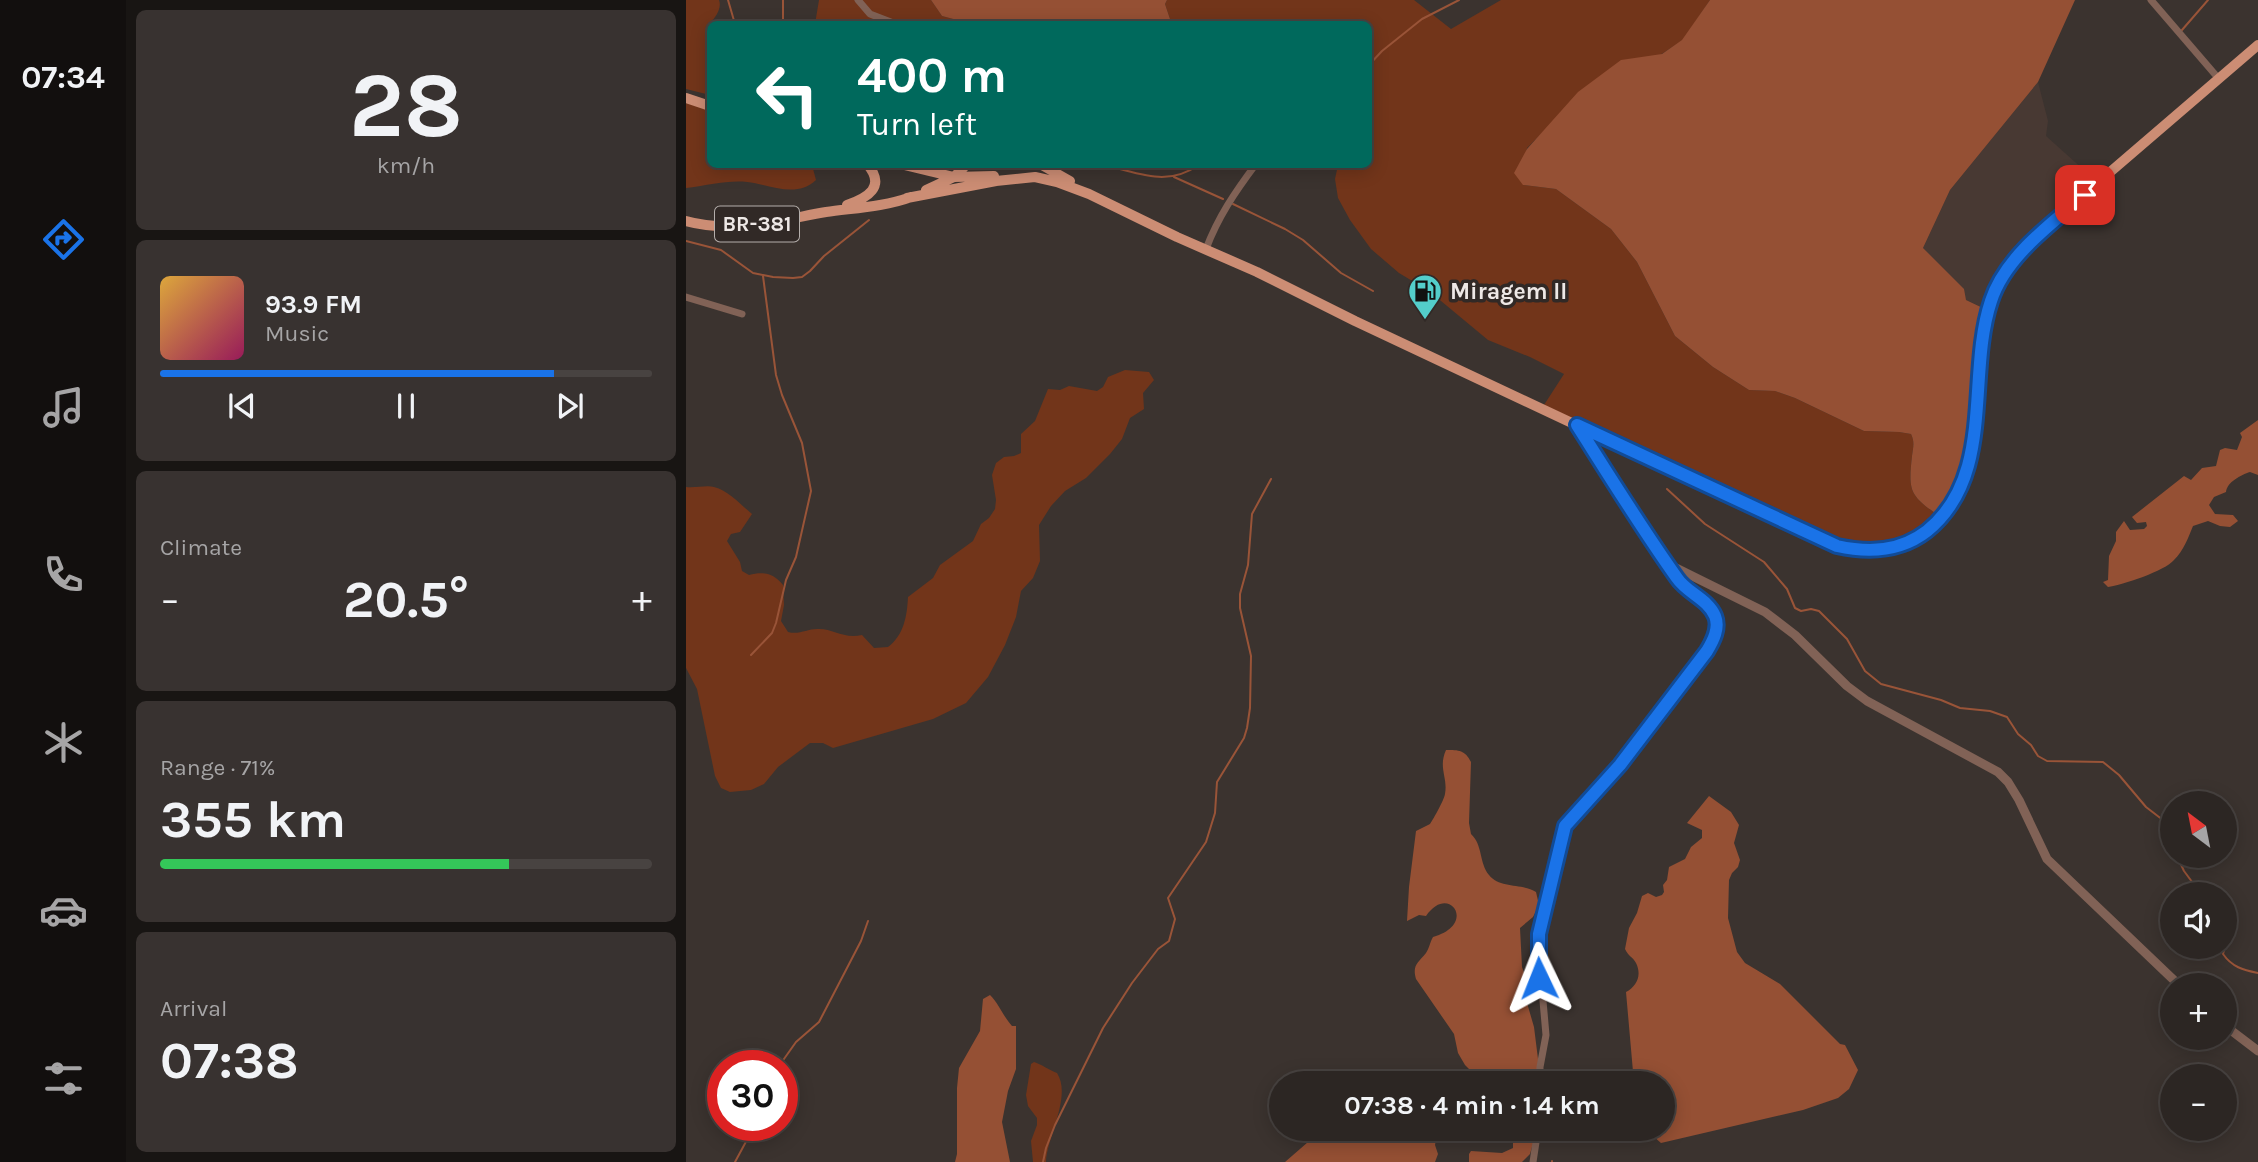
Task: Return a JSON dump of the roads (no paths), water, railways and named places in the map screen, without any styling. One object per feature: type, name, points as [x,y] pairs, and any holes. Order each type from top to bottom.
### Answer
[{"type":"main road","points":[[1047,168],[1090,194],[1206,250],[1837,546],[1860,551],[1881,551],[1905,545],[1919,537],[1939,521],[1961,489],[1969,465],[1982,338],[1991,299],[2015,260],[2045,228],[2258,45]]},
{"type":"main road","name":"BR-381","points":[[828,212],[868,195],[876,179],[869,168]]},
{"type":"main road","points":[[917,168],[954,177],[1035,177],[1090,194]]},
{"type":"main road","points":[[954,177],[963,168]]},
{"type":"main road","name":"BR-381","points":[[686,221],[730,227],[765,223],[907,198],[954,177]]},
{"type":"main road","points":[[907,198],[996,181],[1035,177]]},
{"type":"street","points":[[858,0],[870,14],[888,21]]},
{"type":"street","points":[[2151,0],[2219,79]]},
{"type":"street","points":[[1206,250],[1232,195],[1253,168]]},
{"type":"street","points":[[686,297],[743,313]]},
{"type":"street","points":[[1540,1071],[1546,1035],[1538,944],[1552,873],[1565,826],[1636,746],[1707,651],[1716,632],[1717,621],[1712,611],[1680,583],[1650,541],[1577,425]]},
{"type":"street","points":[[1668,564],[1765,612],[1795,635],[1847,686],[1867,701],[1998,772],[2020,800],[2047,859],[2166,973]]},
{"type":"street","points":[[2237,1035],[2258,1051]]},
{"type":"street","points":[[1533,1162],[1536,1141]]},
{"type":"waterway","points":[[728,0],[734,21]]},
{"type":"waterway","points":[[783,0],[783,21]]},
{"type":"waterway","points":[[1372,62],[1422,19],[1459,0]]},
{"type":"waterway","points":[[2182,30],[2208,0]]},
{"type":"waterway","points":[[1114,168],[1162,177],[1174,176],[1194,168]]},
{"type":"waterway","points":[[1174,177],[1223,199]]},
{"type":"waterway","points":[[1233,204],[1303,240],[1341,273],[1373,291]]},
{"type":"waterway","points":[[686,241],[721,250],[753,273],[773,277],[802,277],[869,220]]},
{"type":"waterway","points":[[751,655],[772,633],[776,623],[786,580],[796,557],[811,491],[802,443],[776,375],[763,276]]},
{"type":"waterway","points":[[1043,1162],[1055,1125],[1103,1028],[1132,983],[1158,949],[1169,941],[1175,919],[1168,898],[1206,842],[1215,813],[1217,782],[1244,738],[1250,708],[1251,656],[1240,608],[1240,594],[1248,565],[1252,514],[1271,479]]},
{"type":"waterway","points":[[1667,489],[1705,524],[1764,562],[1787,589],[1795,608],[1801,611],[1819,611],[1847,639],[1865,671],[1881,684],[1941,700],[1960,708],[1990,711],[2007,717],[2018,734],[2031,745],[2038,756],[2047,761],[2103,762],[2160,818]]},
{"type":"waterway","points":[[2183,868],[2192,882]]},
{"type":"waterway","points":[[790,1050],[819,1022],[861,941],[868,921]]},
{"type":"waterway","points":[[2227,959],[2238,967],[2258,973]]},
{"type":"waterway","points":[[735,1162],[746,1141]]},
{"type":"place","name":"Miragem II","points":[[1425,321]]}]
